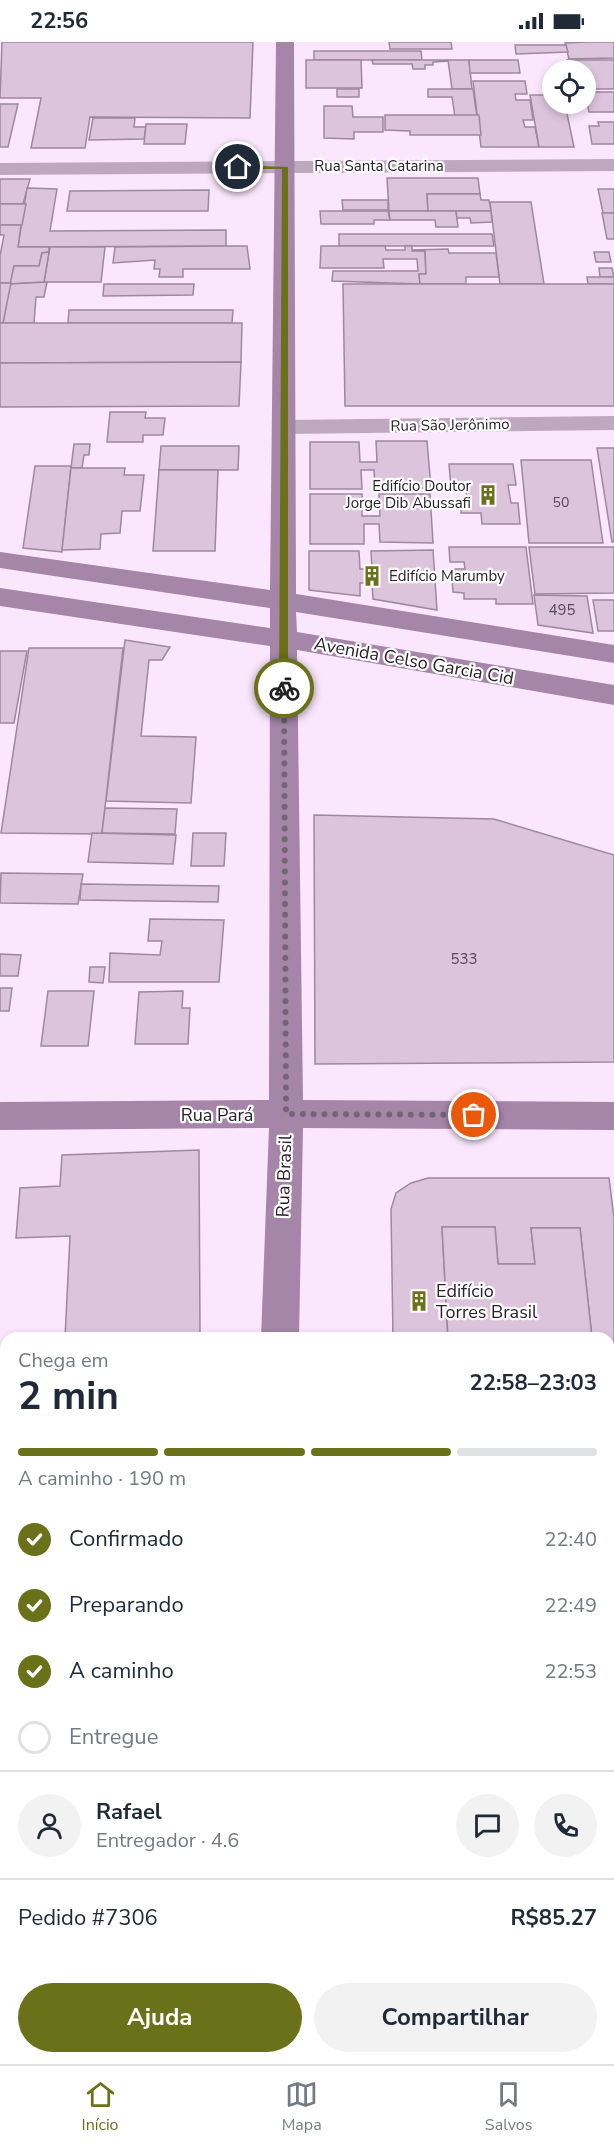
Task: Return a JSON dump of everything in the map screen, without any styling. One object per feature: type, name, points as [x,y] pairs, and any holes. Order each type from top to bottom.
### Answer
[{"type":"street","name":"Rua Brasil","points":[[280,1332],[286,1114],[283,639],[285,42]]},
{"type":"street","name":"Rua Santa Catarina","points":[[0,169],[614,165]]},
{"type":"street","name":"Rua São Jerônimo","points":[[285,427],[614,423]]},
{"type":"street","name":"Avenida Celso Garcia Cid","points":[[0,560],[283,601],[614,654]]},
{"type":"street","name":"Avenida Celso Garcia Cid","points":[[0,597],[283,639],[614,695]]},
{"type":"street","name":"Rua Pará","points":[[0,1116],[286,1114],[614,1116]]},
{"type":"building","points":[[2,42],[253,42],[250,118],[90,117],[85,148],[31,148],[41,98],[0,98]]},
{"type":"building","points":[[389,42],[451,42],[452,49],[390,49]]},
{"type":"building","points":[[614,42],[614,58],[569,59],[565,43]]},
{"type":"building","points":[[515,45],[566,45],[568,52],[516,54]]},
{"type":"building","points":[[314,51],[421,51],[422,60],[314,60]]},
{"type":"building","points":[[306,60],[361,60],[362,88],[306,88]]},
{"type":"building","points":[[372,60],[449,61],[433,62],[433,65],[425,65],[425,69],[413,69],[412,64],[373,64]]},
{"type":"building","points":[[448,60],[469,60],[472,89],[452,89]]},
{"type":"building","points":[[469,60],[518,60],[520,73],[470,73]]},
{"type":"building","points":[[596,60],[614,60],[614,89],[596,89]]},
{"type":"building","points":[[473,81],[525,81],[527,94],[515,94],[516,100],[530,100],[533,120],[523,120],[525,127],[535,127],[539,147],[481,147]]},
{"type":"building","points":[[337,89],[359,89],[359,97],[337,97]]},
{"type":"building","points":[[428,89],[473,89],[477,117],[455,117],[452,97],[428,97]]},
{"type":"building","points":[[596,92],[614,92],[614,112],[596,112]]},
{"type":"building","points":[[530,95],[542,95],[542,114],[567,114],[574,147],[539,147]]},
{"type":"building","points":[[0,104],[18,104],[8,147],[0,147]]},
{"type":"building","points":[[324,106],[352,106],[353,117],[383,117],[383,132],[354,132],[354,139],[324,138]]},
{"type":"building","points":[[385,115],[479,115],[481,135],[410,135],[410,131],[385,130]]},
{"type":"building","points":[[93,118],[135,118],[134,127],[146,127],[144,139],[89,140]]},
{"type":"building","points":[[598,122],[614,122],[614,144],[592,144],[589,126],[599,126]]},
{"type":"building","points":[[146,124],[187,124],[185,144],[144,144]]},
{"type":"building","points":[[387,178],[478,178],[480,194],[427,194],[428,211],[389,211]]},
{"type":"building","points":[[0,179],[30,179],[23,204],[0,204]]},
{"type":"building","points":[[27,188],[57,189],[50,231],[226,230],[226,246],[18,247]]},
{"type":"building","points":[[598,189],[614,189],[614,213],[603,213]]},
{"type":"building","points":[[209,190],[208,211],[67,211],[70,191]]},
{"type":"building","points":[[427,194],[480,194],[481,200],[489,200],[491,211],[428,211]]},
{"type":"building","points":[[342,200],[388,200],[388,210],[343,210]]},
{"type":"building","points":[[490,202],[531,202],[544,284],[500,284]]},
{"type":"building","points":[[0,204],[26,204],[22,225],[0,225]]},
{"type":"building","points":[[320,211],[388,211],[390,220],[374,220],[374,224],[321,224]]},
{"type":"building","points":[[389,211],[456,211],[458,227],[436,227],[435,220],[390,220]]},
{"type":"building","points":[[456,211],[491,211],[492,222],[471,223],[470,218],[457,218]]},
{"type":"building","points":[[602,213],[614,213],[614,239],[607,239]]},
{"type":"building","points":[[0,225],[21,225],[18,247],[49,247],[49,252],[42,253],[39,266],[14,266],[11,283],[0,283],[0,256],[4,235],[0,235]]},
{"type":"building","points":[[339,234],[492,234],[494,246],[339,246]]},
{"type":"building","points":[[247,246],[250,269],[183,269],[183,277],[159,277],[160,269],[154,269],[155,260],[113,263],[115,247]]},
{"type":"building","points":[[321,246],[385,246],[386,250],[405,250],[405,246],[412,246],[412,251],[425,251],[426,274],[419,274],[420,284],[332,281],[333,271],[418,271],[417,259],[383,259],[384,268],[320,268]]},
{"type":"building","points":[[50,247],[105,247],[101,282],[44,282]]},
{"type":"building","points":[[448,249],[449,253],[496,253],[499,277],[466,277],[466,284],[420,284],[419,274],[426,274],[425,251],[412,250]]},
{"type":"building","points":[[49,252],[44,282],[10,284],[14,266],[39,266],[42,253]]},
{"type":"building","points":[[594,252],[609,252],[611,262],[596,262]]},
{"type":"building","points":[[599,268],[612,268],[614,277],[600,277]]},
{"type":"building","points":[[587,277],[614,277],[614,284],[588,284]]},
{"type":"building","points":[[47,282],[44,297],[36,297],[34,323],[3,323],[10,284]]},
{"type":"building","points":[[0,283],[11,283],[3,323],[0,323]]},
{"type":"building","points":[[104,284],[194,284],[193,295],[103,296]]},
{"type":"building","points":[[343,284],[614,284],[614,406],[345,406]]},
{"type":"building","points":[[69,310],[233,310],[232,323],[68,323]]},
{"type":"building","points":[[0,323],[242,323],[241,362],[0,363]]},
{"type":"building","points":[[241,362],[239,406],[0,407],[0,363]]},
{"type":"building","points":[[110,412],[146,412],[145,418],[165,418],[163,435],[143,435],[143,442],[107,442]]},
{"type":"building","points":[[376,441],[427,441],[431,488],[375,488],[374,470],[361,470],[362,489],[310,489],[310,442],[359,442],[360,462],[377,462]]},
{"type":"building","points":[[74,444],[90,444],[89,455],[84,455],[82,468],[71,468]]},
{"type":"building","points":[[161,446],[239,446],[238,470],[159,470]]},
{"type":"building","points":[[597,448],[614,448],[614,542],[612,542]]},
{"type":"building","points":[[521,460],[591,460],[603,543],[529,543]]},
{"type":"building","name":"Edifício Doutor Jorge Dib Abussafi","points":[[449,464],[513,464],[516,485],[508,485],[511,503],[518,503],[520,524],[482,524],[481,513],[461,513],[460,501],[467,501],[466,488],[451,488]]},
{"type":"building","points":[[35,466],[71,466],[62,552],[23,548]]},
{"type":"building","points":[[71,468],[125,468],[124,475],[144,475],[140,511],[122,511],[120,533],[101,534],[100,549],[62,550]]},
{"type":"building","points":[[159,470],[218,470],[215,551],[153,551]]},
{"type":"building","name":"Edifício Marumby","points":[[310,494],[362,494],[362,516],[380,516],[379,494],[430,494],[433,543],[380,542],[379,524],[364,524],[364,544],[310,544]]},
{"type":"building","points":[[449,547],[526,547],[533,604],[496,604],[496,599],[464,599],[464,593],[453,592],[451,569],[465,569],[464,562],[450,562]]},
{"type":"building","points":[[529,547],[614,547],[614,593],[535,594]]},
{"type":"building","name":"Edifício Marumby","points":[[433,550],[437,610],[373,599],[372,583],[360,583],[360,596],[309,590],[309,551],[359,551],[360,569],[372,569],[371,551]]},
{"type":"building","points":[[534,595],[587,596],[593,633],[538,625]]},
{"type":"building","points":[[593,600],[614,600],[614,631],[598,631]]},
{"type":"building","points":[[125,640],[170,647],[162,660],[149,660],[141,736],[196,737],[191,803],[106,801]]},
{"type":"building","points":[[29,648],[123,648],[102,834],[1,833]]},
{"type":"building","points":[[0,651],[27,651],[14,723],[0,723]]},
{"type":"building","points":[[105,808],[177,809],[175,834],[102,833]]},
{"type":"building","points":[[314,815],[494,819],[614,855],[614,1062],[315,1064]]},
{"type":"building","points":[[92,833],[176,835],[173,864],[88,862]]},
{"type":"building","points":[[193,833],[226,833],[224,866],[191,866]]},
{"type":"building","points":[[1,873],[83,874],[78,904],[0,903]]},
{"type":"building","points":[[81,884],[219,886],[218,902],[80,900]]},
{"type":"building","points":[[150,919],[224,920],[219,982],[109,982],[110,953],[160,955],[162,941],[148,941]]},
{"type":"building","points":[[0,954],[21,955],[18,976],[0,976]]},
{"type":"building","points":[[90,967],[105,967],[103,983],[89,982]]},
{"type":"building","points":[[0,988],[12,988],[9,1011],[0,1011]]},
{"type":"building","points":[[48,991],[94,991],[88,1046],[41,1046]]},
{"type":"building","points":[[183,991],[182,1008],[190,1008],[188,1044],[135,1044],[139,992]]},
{"type":"building","points":[[199,1150],[200,1332],[65,1332],[70,1236],[16,1238],[20,1188],[60,1186],[62,1155]]},
{"type":"building","name":"Edifício Torres Brasil","points":[[428,1178],[609,1178],[614,1218],[614,1332],[591,1332],[580,1228],[531,1228],[535,1264],[498,1264],[495,1227],[442,1227],[448,1332],[393,1332],[391,1209],[396,1193],[411,1183]]},
{"type":"building","points":[[442,1227],[495,1227],[498,1264],[535,1264],[531,1228],[580,1228],[591,1332],[448,1332]]},
{"type":"way so far","points":[[284,688],[286,1114],[474,1115]]},
{"type":"place","name":"Edifício Doutor Jorge Dib Abussafi","points":[[488,495]]},
{"type":"place","name":"Edifício Marumby","points":[[372,576]]},
{"type":"place","name":"Edifício Torres Brasil","points":[[419,1301]]},
{"type":"route","points":[[238,167],[285,167],[284,688]]}]
